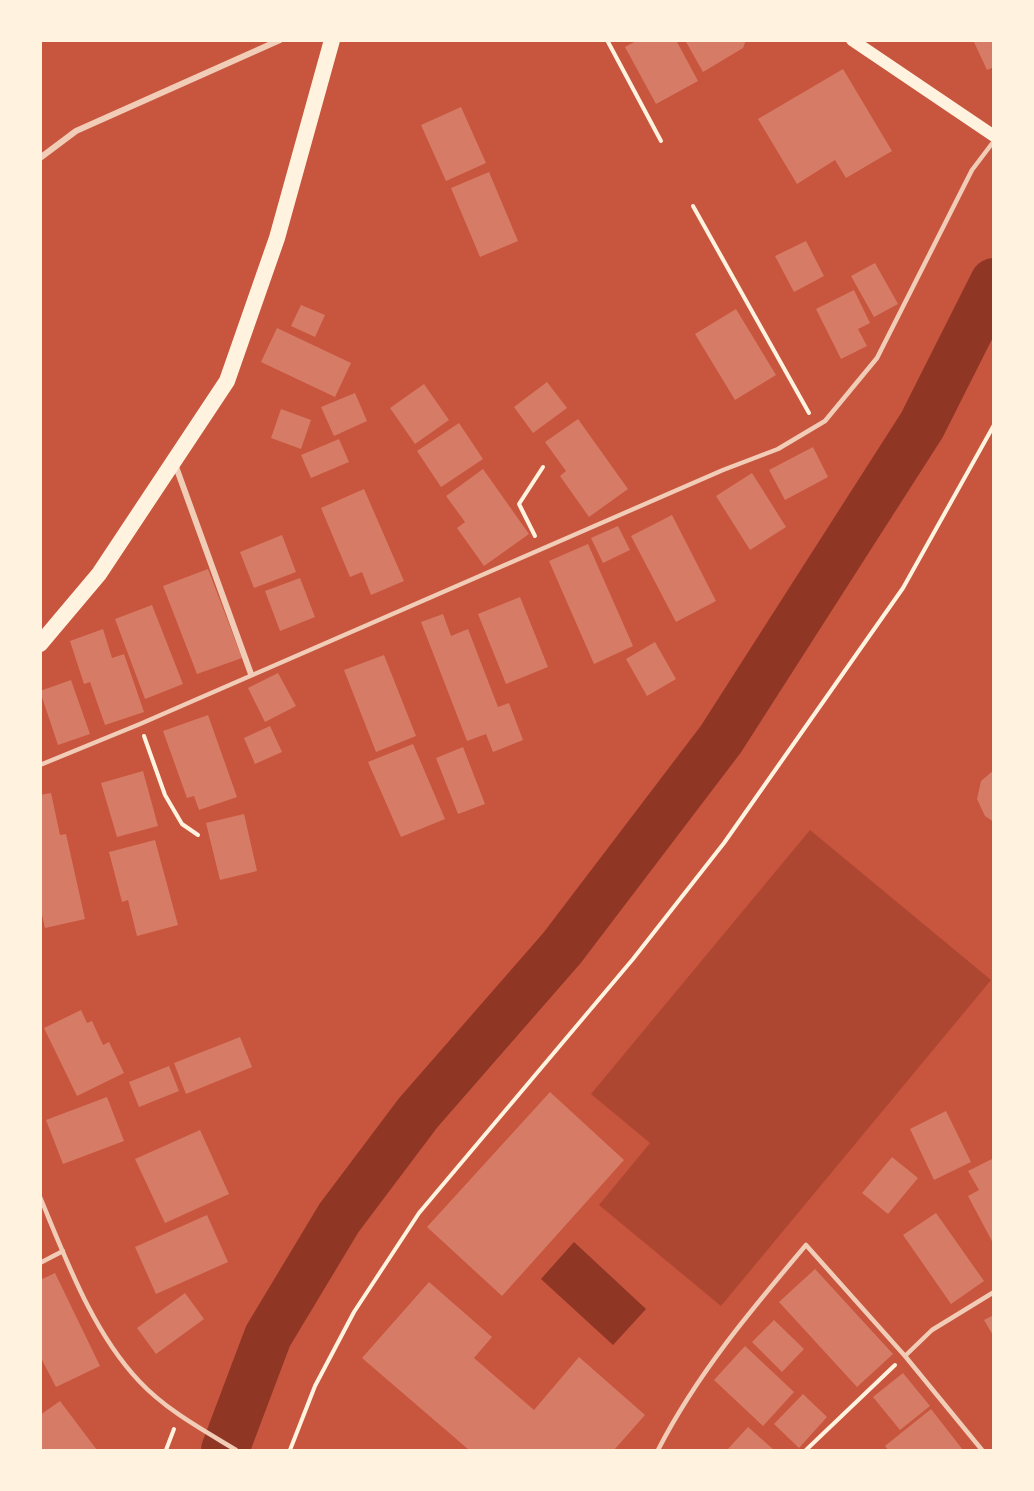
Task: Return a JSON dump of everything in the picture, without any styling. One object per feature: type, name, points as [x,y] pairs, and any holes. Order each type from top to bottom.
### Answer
[{"type":"highway","points":[[40,644],[99,574],[227,381],[277,238],[332,40]]},
{"type":"main road","points":[[852,40],[993,139]]},
{"type":"street","points":[[40,158],[76,131],[280,40]]},
{"type":"street","points":[[174,460],[251,674]]},
{"type":"lane","points":[[40,765],[140,724],[541,548],[778,449],[825,421],[878,357],[972,170],[993,139]]},
{"type":"lane","points":[[40,1197],[92,1311],[119,1356],[140,1382],[192,1424],[236,1450]]},
{"type":"lane","points":[[658,1450],[679,1409],[734,1330],[806,1245],[905,1356],[982,1450]]},
{"type":"lane","points":[[40,1263],[63,1251]]},
{"type":"lane","points":[[905,1356],[932,1330],[993,1292]]},
{"type":"path","points":[[607,40],[661,141]]},
{"type":"path","points":[[693,206],[817,426]]},
{"type":"path","points":[[290,1450],[315,1386],[354,1312],[419,1213],[633,959],[724,843],[903,588],[993,425]]},
{"type":"path","points":[[541,548],[519,504],[543,467]]},
{"type":"path","points":[[140,724],[165,795],[182,824],[198,835]]},
{"type":"path","points":[[806,1450],[863,1393],[905,1356]]},
{"type":"path","points":[[166,1450],[180,1414]]},
{"type":"shaded area","points":[[810,830],[991,980],[721,1306],[599,1205],[650,1143],[591,1094]]},
{"type":"shaded area","points":[[574,1242],[646,1309],[613,1345],[541,1279]]},
{"type":"building","points":[[638,40],[676,40],[698,81],[656,104],[625,47]]},
{"type":"building","points":[[685,40],[746,40],[743,48],[703,72]]},
{"type":"building","points":[[973,40],[994,40],[994,67],[987,70]]},
{"type":"building","points":[[843,69],[892,151],[846,178],[835,160],[797,184],[758,119]]},
{"type":"building","points":[[461,107],[486,163],[446,181],[421,125]]},
{"type":"building","points":[[489,172],[518,241],[480,257],[451,188]]},
{"type":"building","points":[[806,241],[824,276],[794,292],[775,256]]},
{"type":"building","points":[[875,263],[898,304],[874,317],[851,276]]},
{"type":"building","points":[[854,290],[870,323],[858,329],[867,346],[841,359],[816,309]]},
{"type":"building","points":[[301,305],[325,315],[315,337],[291,326]]},
{"type":"building","points":[[736,309],[776,375],[735,400],[695,334]]},
{"type":"building","points":[[277,328],[351,363],[335,397],[261,362]]},
{"type":"building","points":[[547,382],[567,408],[533,433],[514,407]]},
{"type":"building","points":[[424,384],[449,420],[415,444],[390,408]]},
{"type":"building","points":[[355,393],[367,421],[334,436],[321,407]]},
{"type":"building","points":[[281,409],[311,420],[301,449],[271,438]]},
{"type":"building","points":[[578,419],[628,489],[589,517],[560,476],[566,471],[545,442]]},
{"type":"building","points":[[459,423],[483,459],[441,487],[417,451]]},
{"type":"building","points":[[339,439],[349,462],[311,478],[301,455]]},
{"type":"building","points":[[813,447],[828,477],[785,500],[769,470]]},
{"type":"building","points":[[483,469],[529,534],[484,566],[457,528],[465,522],[446,496]]},
{"type":"building","points":[[752,473],[786,527],[750,550],[716,496]]},
{"type":"building","points":[[364,489],[404,581],[371,595],[362,572],[350,577],[321,508]]},
{"type":"building","points":[[672,515],[716,601],[676,622],[631,536]]},
{"type":"building","points":[[618,526],[630,550],[603,563],[591,538]]},
{"type":"building","points":[[282,535],[296,572],[254,588],[240,552]]},
{"type":"building","points":[[588,544],[633,646],[594,664],[549,561]]},
{"type":"building","points":[[208,569],[242,658],[197,674],[163,586]]},
{"type":"building","points":[[300,578],[315,617],[280,631],[265,591]]},
{"type":"building","points":[[520,597],[548,667],[506,684],[478,614]]},
{"type":"building","points":[[152,605],[183,684],[145,699],[115,619]]},
{"type":"building","points":[[443,614],[451,636],[468,629],[498,707],[509,703],[523,740],[493,752],[486,734],[467,741],[421,622]]},
{"type":"building","points":[[103,629],[112,658],[124,654],[144,712],[105,725],[90,682],[84,684],[70,641]]},
{"type":"building","points":[[655,642],[676,679],[647,696],[626,659]]},
{"type":"building","points":[[384,655],[416,736],[376,752],[344,670]]},
{"type":"building","points":[[278,673],[296,706],[265,722],[248,688]]},
{"type":"building","points":[[71,680],[90,734],[58,745],[40,691]]},
{"type":"building","points":[[208,715],[237,797],[199,810],[194,796],[187,798],[163,731]]},
{"type":"building","points":[[270,726],[282,752],[255,764],[244,738]]},
{"type":"building","points":[[413,744],[445,819],[401,837],[368,762]]},
{"type":"building","points":[[463,747],[485,804],[458,814],[436,758]]},
{"type":"building","points":[[994,770],[994,822],[985,816],[977,799],[981,781]]},
{"type":"building","points":[[143,771],[158,826],[117,837],[101,783]]},
{"type":"building","points":[[51,793],[60,835],[66,834],[85,919],[45,928],[40,906],[40,795]]},
{"type":"building","points":[[244,814],[257,871],[220,880],[206,823]]},
{"type":"building","points":[[155,840],[178,925],[137,936],[128,900],[122,902],[109,852]]},
{"type":"building","points":[[81,1010],[87,1023],[92,1021],[103,1045],[109,1042],[124,1073],[77,1096],[44,1028]]},
{"type":"building","points":[[240,1037],[252,1067],[186,1094],[174,1063]]},
{"type":"building","points":[[169,1066],[179,1091],[139,1107],[129,1082]]},
{"type":"building","points":[[550,1092],[624,1160],[502,1296],[427,1227]]},
{"type":"building","points":[[107,1097],[124,1141],[63,1164],[46,1120]]},
{"type":"building","points":[[946,1111],[971,1162],[934,1180],[910,1129]]},
{"type":"building","points":[[200,1130],[229,1194],[165,1223],[135,1159]]},
{"type":"building","points":[[892,1157],[918,1178],[888,1214],[862,1193]]},
{"type":"building","points":[[994,1158],[994,1245],[968,1196],[979,1190],[968,1171]]},
{"type":"building","points":[[936,1213],[984,1281],[951,1304],[903,1235]]},
{"type":"building","points":[[207,1215],[228,1262],[156,1294],[135,1247]]},
{"type":"building","points":[[815,1269],[893,1354],[857,1387],[779,1302]]},
{"type":"building","points":[[55,1273],[100,1366],[56,1387],[40,1356],[40,1280]]},
{"type":"building","points":[[429,1282],[492,1337],[474,1358],[534,1410],[579,1357],[645,1415],[614,1450],[469,1450],[362,1358]]},
{"type":"building","points":[[185,1293],[204,1319],[156,1354],[137,1328]]},
{"type":"building","points":[[994,1315],[994,1337],[984,1320]]},
{"type":"building","points":[[774,1320],[804,1349],[782,1372],[752,1342]]},
{"type":"building","points":[[745,1346],[794,1392],[763,1426],[714,1380]]},
{"type":"building","points":[[903,1373],[930,1406],[900,1430],[873,1397]]},
{"type":"building","points":[[803,1394],[827,1417],[799,1448],[774,1424]]},
{"type":"building","points":[[60,1401],[97,1450],[40,1450],[40,1415]]},
{"type":"building","points":[[931,1409],[963,1450],[888,1450],[885,1446]]},
{"type":"building","points":[[748,1427],[774,1450],[727,1450]]},
{"type":"waterway","points":[[225,1450],[268,1336],[339,1218],[418,1113],[562,948],[721,739],[922,425],[994,282]]}]
